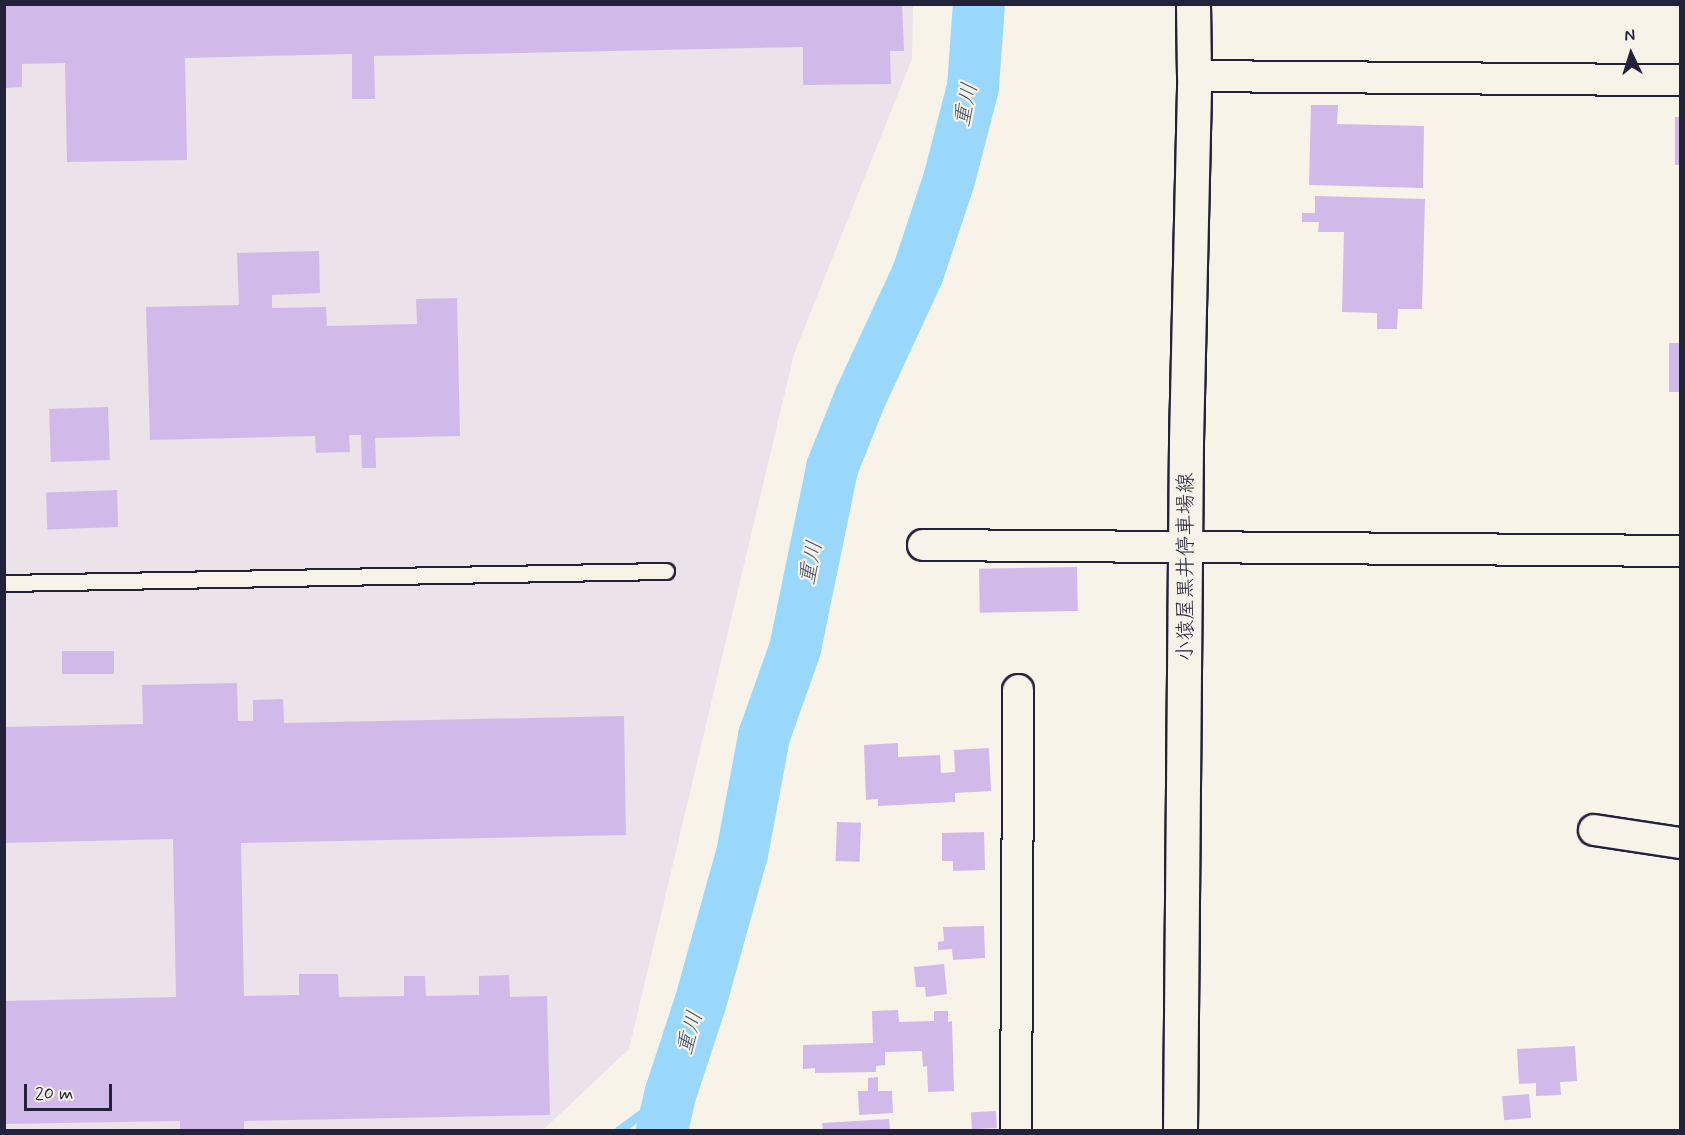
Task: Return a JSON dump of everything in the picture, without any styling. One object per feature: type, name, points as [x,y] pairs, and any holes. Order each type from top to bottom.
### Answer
[{"type":"main road","name":"小猿屋黒井停車場線","points":[[1180,1131],[1194,76],[1192,4]]},
{"type":"street","points":[[1194,76],[1680,80]]},
{"type":"street","points":[[923,545],[1680,551]]},
{"type":"street","points":[[1017,1131],[1018,690]]},
{"type":"street","points":[[1594,830],[1680,843]]},
{"type":"lane","points":[[4,583],[666,571]]},
{"type":"shaded area","points":[[5,5],[913,5],[912,59],[794,354],[629,1049],[543,1130],[5,1130]]},
{"type":"building","points":[[4,4],[902,4],[904,51],[890,51],[891,84],[803,85],[803,47],[374,56],[375,99],[352,99],[352,54],[185,58],[187,160],[67,162],[65,63],[22,64],[22,87],[4,88]]},
{"type":"building","points":[[1311,105],[1338,105],[1337,124],[1424,126],[1423,188],[1309,185]]},
{"type":"building","points":[[1675,117],[1680,117],[1680,165],[1675,165]]},
{"type":"building","points":[[1315,196],[1425,199],[1422,309],[1398,309],[1397,329],[1377,329],[1377,313],[1342,312],[1344,232],[1318,232],[1319,222],[1302,222],[1302,213],[1315,213]]},
{"type":"building","points":[[319,251],[320,293],[272,295],[272,308],[326,307],[327,326],[417,324],[416,299],[457,298],[460,436],[375,438],[376,468],[362,468],[361,435],[349,435],[350,452],[316,453],[315,436],[150,440],[146,307],[239,305],[237,253]]},
{"type":"building","points":[[1669,343],[1680,343],[1680,392],[1669,392]]},
{"type":"building","points":[[108,407],[110,460],[51,462],[49,409]]},
{"type":"building","points":[[117,490],[118,527],[47,529],[46,492]]},
{"type":"building","points":[[1077,567],[1078,611],[980,613],[979,569]]},
{"type":"building","points":[[62,651],[114,651],[114,674],[62,674]]},
{"type":"building","points":[[237,683],[238,721],[253,721],[253,700],[283,699],[284,723],[624,716],[626,835],[241,843],[244,996],[299,995],[299,974],[338,974],[339,997],[404,996],[404,976],[425,976],[426,996],[479,995],[479,976],[509,975],[510,997],[547,996],[550,1115],[244,1121],[244,1130],[180,1130],[180,1121],[4,1124],[4,1001],[176,997],[173,839],[4,843],[4,727],[143,724],[142,685]]},
{"type":"building","points":[[898,743],[898,757],[940,755],[941,773],[955,772],[954,750],[989,748],[991,791],[955,793],[955,802],[878,806],[878,799],[866,800],[864,745]]},
{"type":"building","points":[[837,822],[861,823],[860,862],[836,861]]},
{"type":"building","points":[[984,832],[985,870],[953,871],[953,861],[942,861],[942,833]]},
{"type":"building","points":[[984,926],[985,958],[953,960],[952,949],[938,950],[938,942],[944,941],[943,927]]},
{"type":"building","points":[[944,964],[947,994],[926,997],[925,987],[916,987],[914,967]]},
{"type":"building","points":[[898,1010],[899,1022],[934,1021],[934,1011],[948,1011],[948,1022],[952,1021],[954,1091],[928,1092],[927,1066],[923,1067],[922,1051],[885,1052],[885,1065],[876,1066],[876,1072],[815,1073],[815,1068],[803,1069],[803,1045],[873,1043],[872,1011]]},
{"type":"building","points":[[1575,1046],[1577,1081],[1560,1082],[1561,1095],[1536,1096],[1536,1083],[1519,1084],[1517,1049]]},
{"type":"building","points":[[878,1077],[878,1091],[892,1091],[893,1113],[859,1115],[858,1091],[868,1091],[868,1078]]},
{"type":"building","points":[[1529,1094],[1531,1118],[1504,1120],[1502,1096]]},
{"type":"building","points":[[996,1111],[997,1128],[972,1129],[971,1112]]},
{"type":"building","points":[[889,1119],[890,1130],[823,1130],[822,1123]]},
{"type":"waterway","name":"重川","points":[[662,1130],[671,1092],[700,1004],[742,854],[764,736],[795,649],[832,468],[860,398],[918,273],[949,180],[973,87],[979,4]]},
{"type":"waterway","points":[[619,1130],[671,1092]]}]
